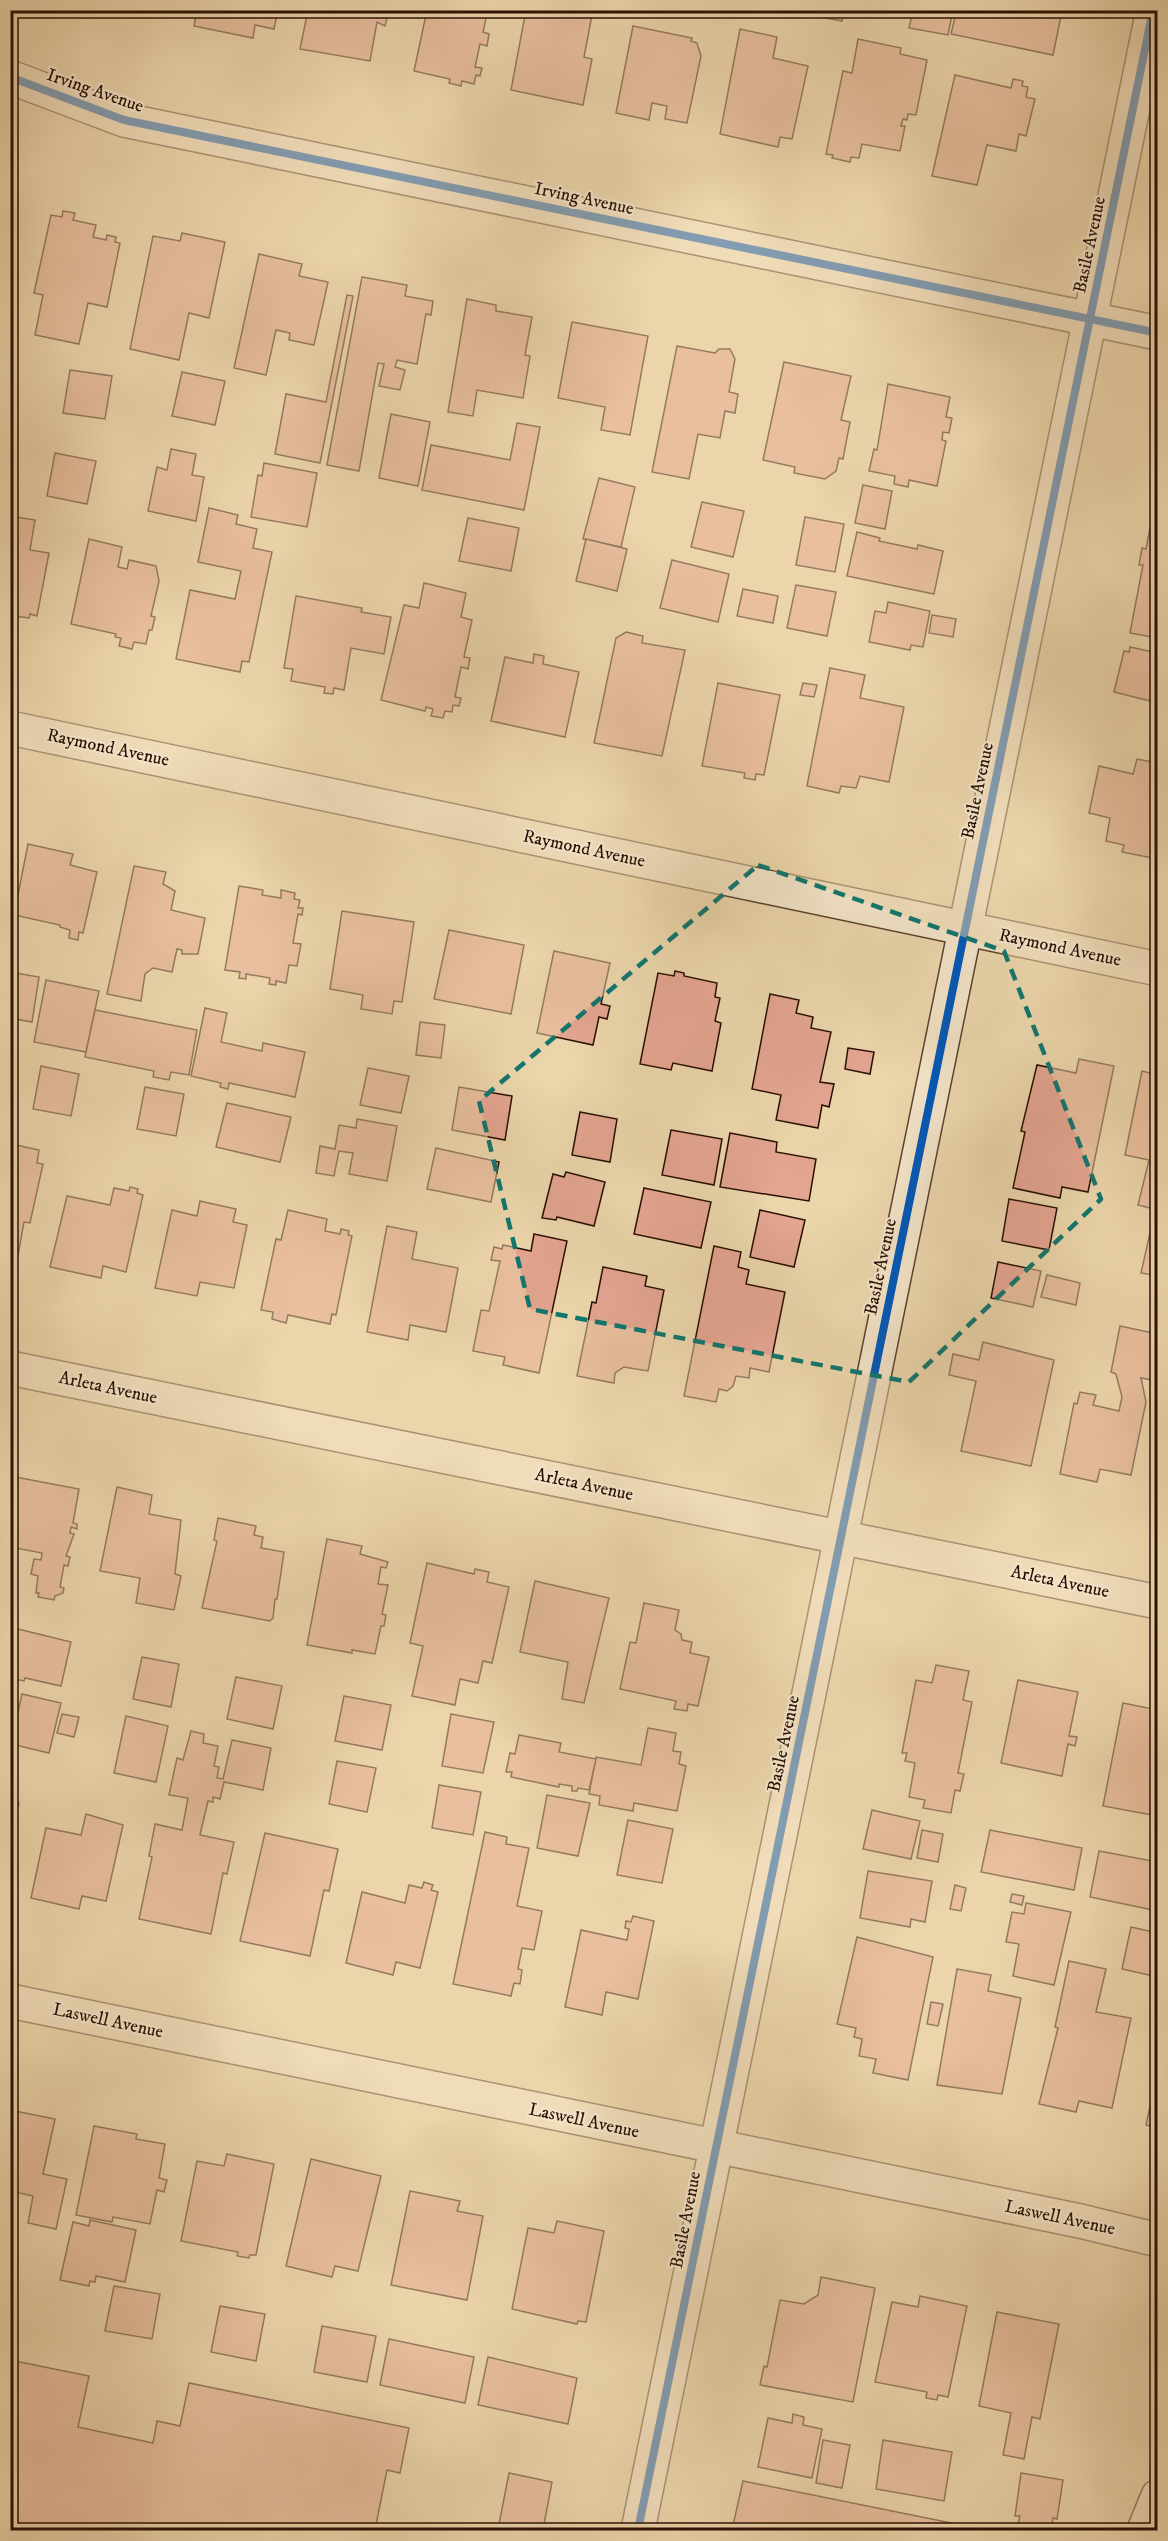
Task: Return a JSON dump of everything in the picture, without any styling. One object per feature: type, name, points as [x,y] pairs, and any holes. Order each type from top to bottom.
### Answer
[{"type":"street","name":"Basile Avenue","points":[[638,2530],[1153,10]]},
{"type":"street","name":"Irving Avenue","points":[[10,77],[124,120],[1158,333]]},
{"type":"street","name":"Raymond Avenue","points":[[10,728],[1158,969]]},
{"type":"street","name":"Arleta Avenue","points":[[10,1368],[1158,1602]]},
{"type":"street","name":"Laswell Avenue","points":[[10,2001],[716,2148],[1068,2218],[1158,2240]]},
{"type":"street","points":[[1144,2530],[1158,2496]]},
{"type":"highlighted area","points":[[758,865],[1004,951],[1101,1199],[909,1382],[530,1309],[479,1101]]},
{"type":"building","points":[[197,10],[278,10],[274,29],[255,25],[253,38],[194,26]]},
{"type":"building","points":[[308,10],[389,10],[385,26],[377,22],[370,61],[300,49]]},
{"type":"building","points":[[427,10],[488,10],[483,32],[489,34],[487,46],[480,44],[475,67],[482,68],[480,76],[476,75],[474,84],[462,81],[461,86],[449,83],[450,79],[414,71]]},
{"type":"building","points":[[526,10],[593,10],[584,57],[592,59],[583,105],[511,90]]},
{"type":"building","points":[[787,10],[844,10],[842,21]]},
{"type":"building","points":[[913,10],[953,10],[948,35],[909,28]]},
{"type":"building","points":[[973,10],[1033,10],[1061,16],[1053,55],[951,34],[956,13],[972,16]]},
{"type":"building","points":[[633,26],[692,38],[691,41],[697,43],[701,56],[687,123],[665,119],[667,106],[652,103],[649,120],[616,113]]},
{"type":"building","points":[[740,29],[777,37],[773,58],[808,66],[792,139],[780,137],[778,147],[720,134]]},
{"type":"building","points":[[858,39],[901,48],[900,54],[927,60],[916,115],[908,114],[907,120],[903,119],[901,126],[905,126],[900,151],[862,144],[859,158],[851,157],[850,162],[832,158],[833,155],[826,154],[843,71],[852,73]]},
{"type":"building","points":[[955,75],[1011,88],[1013,79],[1023,81],[1022,86],[1028,87],[1026,97],[1035,99],[1026,136],[1019,134],[1016,151],[987,145],[977,185],[932,176]]},
{"type":"building","points":[[63,211],[75,213],[73,220],[96,225],[93,237],[106,240],[107,235],[116,237],[115,242],[120,243],[107,307],[88,303],[79,344],[35,335],[43,295],[34,293],[51,215],[62,217]]},
{"type":"building","points":[[182,233],[225,242],[209,318],[189,313],[179,360],[130,349],[153,236],[180,241]]},
{"type":"building","points":[[259,254],[302,264],[299,276],[328,282],[314,345],[289,340],[290,333],[276,330],[266,375],[234,368]]},
{"type":"building","points":[[362,277],[407,285],[405,296],[433,301],[431,315],[426,314],[417,364],[397,360],[395,367],[405,370],[400,390],[379,386],[384,364],[378,363],[359,471],[327,465]]},
{"type":"building","points":[[347,295],[353,296],[320,463],[275,454],[286,394],[326,402]]},
{"type":"building","points":[[467,299],[496,305],[496,311],[532,317],[525,355],[530,356],[523,398],[477,390],[473,416],[448,412]]},
{"type":"building","points":[[572,322],[648,336],[630,435],[601,430],[605,407],[558,398]]},
{"type":"building","points":[[677,346],[715,353],[719,349],[730,349],[735,359],[729,392],[738,394],[735,413],[725,411],[720,438],[698,434],[689,479],[652,472]]},
{"type":"building","points":[[784,362],[851,376],[841,420],[850,422],[843,459],[839,458],[836,471],[825,479],[794,473],[795,467],[763,460]]},
{"type":"building","points":[[70,370],[112,376],[105,419],[63,413]]},
{"type":"building","points":[[182,372],[225,381],[215,425],[172,416]]},
{"type":"building","points":[[888,384],[950,397],[946,417],[952,418],[949,433],[943,432],[942,440],[946,441],[937,486],[909,480],[908,487],[894,484],[895,476],[869,471],[874,449],[877,450]]},
{"type":"building","points":[[391,414],[430,422],[418,486],[379,478]]},
{"type":"building","points":[[517,423],[540,427],[524,510],[422,490],[431,445],[510,460]]},
{"type":"building","points":[[171,449],[196,454],[192,475],[204,477],[196,521],[148,511],[157,467],[167,470]]},
{"type":"building","points":[[55,453],[96,461],[87,504],[47,496]]},
{"type":"building","points":[[264,463],[317,473],[307,527],[251,517],[258,475],[262,476]]},
{"type":"building","points":[[599,478],[635,487],[621,547],[583,539]]},
{"type":"building","points":[[863,485],[892,491],[885,529],[855,523]]},
{"type":"building","points":[[1158,486],[1158,638],[1130,633],[1143,565],[1139,565],[1142,548],[1146,549]]},
{"type":"building","points":[[702,502],[744,511],[733,557],[691,547]]},
{"type":"building","points":[[209,508],[238,515],[236,524],[257,529],[253,548],[272,552],[249,662],[242,661],[240,672],[176,659],[190,590],[235,599],[241,571],[198,562]]},
{"type":"building","points":[[10,516],[35,520],[30,550],[49,553],[37,616],[30,614],[29,618],[14,616],[15,612],[11,611],[10,614]]},
{"type":"building","points":[[805,517],[844,524],[835,572],[796,565]]},
{"type":"building","points":[[468,518],[519,528],[511,571],[459,561]]},
{"type":"building","points":[[857,532],[880,538],[879,541],[917,549],[918,545],[943,551],[934,594],[847,576]]},
{"type":"building","points":[[89,539],[122,547],[118,567],[127,569],[129,560],[156,566],[159,581],[151,616],[155,617],[146,644],[134,642],[132,649],[119,646],[121,638],[115,637],[116,634],[71,624]]},
{"type":"building","points":[[586,539],[627,549],[617,591],[576,581]]},
{"type":"building","points":[[672,560],[729,574],[718,622],[660,608]]},
{"type":"building","points":[[424,583],[466,593],[461,617],[472,620],[464,657],[470,658],[468,669],[461,667],[455,697],[461,698],[459,706],[453,705],[452,712],[445,711],[443,718],[431,716],[433,709],[426,707],[425,711],[381,700],[404,605],[419,608]]},
{"type":"building","points":[[796,585],[836,592],[827,636],[787,628]]},
{"type":"building","points":[[743,589],[778,596],[773,623],[737,616]]},
{"type":"building","points":[[296,596],[362,608],[361,612],[391,617],[384,654],[351,648],[344,690],[334,688],[333,694],[324,693],[325,687],[291,681],[293,669],[284,668]]},
{"type":"building","points":[[888,602],[930,611],[923,647],[911,645],[910,650],[869,642],[875,611],[886,613]]},
{"type":"building","points":[[932,615],[956,619],[953,637],[929,633]]},
{"type":"building","points":[[626,632],[643,636],[642,643],[685,650],[662,756],[594,743],[616,638]]},
{"type":"building","points":[[1130,647],[1158,653],[1158,703],[1114,692],[1124,651],[1129,652]]},
{"type":"building","points":[[534,654],[544,656],[543,664],[579,672],[565,737],[491,721],[505,657],[533,663]]},
{"type":"building","points":[[830,668],[865,675],[860,698],[904,707],[889,782],[860,776],[856,788],[841,786],[839,793],[807,786]]},
{"type":"building","points":[[718,683],[780,695],[764,775],[756,774],[755,780],[744,778],[745,773],[702,766]]},
{"type":"building","points":[[803,683],[817,685],[814,697],[800,695]]},
{"type":"building","points":[[1137,759],[1152,762],[1151,766],[1158,767],[1158,859],[1122,852],[1124,845],[1106,841],[1110,818],[1089,813],[1099,766],[1133,774]]},
{"type":"building","points":[[28,844],[73,854],[70,865],[97,872],[83,933],[79,932],[78,940],[69,938],[70,930],[60,925],[14,915]]},
{"type":"building","points":[[134,866],[166,872],[163,884],[175,891],[171,910],[205,918],[198,954],[182,954],[182,950],[177,949],[172,972],[153,968],[145,974],[141,1001],[107,994]]},
{"type":"building","points":[[239,886],[263,890],[262,895],[281,898],[281,890],[295,893],[294,899],[300,900],[298,908],[303,908],[302,915],[298,914],[293,943],[301,944],[297,966],[289,965],[286,983],[276,981],[276,985],[269,984],[270,978],[246,974],[246,979],[239,978],[240,972],[225,970]]},
{"type":"building","points":[[342,911],[414,922],[402,1002],[394,1001],[392,1014],[361,1009],[363,995],[330,989]]},
{"type":"building","points":[[449,930],[524,945],[511,1014],[434,999]]},
{"type":"building","points":[[554,951],[610,963],[601,1004],[610,1006],[607,1019],[599,1017],[593,1045],[537,1033]]},
{"type":"building","points":[[675,971],[684,973],[684,976],[717,983],[715,997],[720,998],[715,1021],[721,1023],[712,1071],[673,1063],[671,1070],[640,1064],[658,973],[674,976]]},
{"type":"building","points":[[10,972],[39,977],[32,1022],[10,1018]]},
{"type":"building","points":[[46,980],[99,991],[86,1052],[34,1042]]},
{"type":"building","points":[[770,994],[799,1000],[796,1013],[813,1017],[811,1028],[831,1032],[820,1082],[834,1084],[829,1107],[822,1105],[818,1128],[776,1120],[781,1095],[752,1089]]},
{"type":"building","points":[[205,1008],[227,1013],[221,1042],[262,1051],[263,1043],[305,1052],[295,1097],[229,1083],[228,1089],[220,1087],[221,1083],[191,1076]]},
{"type":"building","points":[[95,1010],[197,1030],[189,1075],[171,1072],[169,1080],[153,1077],[154,1071],[85,1057]]},
{"type":"building","points":[[420,1022],[445,1025],[441,1058],[416,1055]]},
{"type":"building","points":[[848,1048],[874,1052],[870,1074],[845,1069]]},
{"type":"building","points":[[1079,1059],[1114,1066],[1088,1192],[1062,1187],[1060,1198],[1013,1188],[1025,1132],[1021,1131],[1037,1065],[1076,1073]]},
{"type":"building","points":[[41,1066],[79,1074],[71,1116],[33,1109]]},
{"type":"building","points":[[368,1068],[409,1076],[401,1113],[360,1105]]},
{"type":"building","points":[[1142,1071],[1158,1075],[1158,1210],[1138,1205],[1149,1160],[1125,1155]]},
{"type":"building","points":[[145,1087],[184,1094],[176,1136],[137,1129]]},
{"type":"building","points":[[459,1087],[512,1096],[505,1140],[452,1130]]},
{"type":"building","points":[[227,1103],[291,1117],[280,1162],[216,1147]]},
{"type":"building","points":[[580,1112],[617,1119],[610,1162],[572,1155]]},
{"type":"building","points":[[357,1119],[397,1126],[387,1181],[349,1174],[353,1153],[339,1151],[334,1176],[316,1173],[320,1146],[335,1149],[339,1125],[356,1128]]},
{"type":"building","points":[[671,1130],[722,1139],[714,1185],[662,1175]]},
{"type":"building","points":[[730,1133],[777,1142],[776,1152],[816,1159],[809,1201],[720,1187]]},
{"type":"building","points":[[16,1145],[39,1150],[37,1163],[43,1164],[30,1223],[24,1222],[17,1261],[10,1260],[10,1159],[13,1159]]},
{"type":"building","points":[[436,1148],[499,1162],[491,1202],[427,1189]]},
{"type":"building","points":[[566,1172],[605,1182],[594,1226],[557,1217],[556,1220],[542,1218],[553,1174],[564,1177]]},
{"type":"building","points":[[130,1187],[138,1189],[137,1193],[143,1195],[126,1272],[103,1266],[101,1278],[50,1267],[67,1196],[110,1205],[114,1188],[129,1191]]},
{"type":"building","points":[[644,1188],[711,1202],[701,1248],[634,1234]]},
{"type":"building","points":[[1009,1199],[1057,1208],[1049,1250],[1002,1241]]},
{"type":"building","points":[[200,1201],[236,1209],[233,1222],[247,1225],[234,1288],[200,1282],[197,1296],[155,1288],[172,1210],[197,1216]]},
{"type":"building","points":[[288,1210],[327,1219],[325,1231],[340,1234],[341,1229],[349,1231],[348,1235],[352,1236],[336,1315],[332,1314],[330,1324],[288,1315],[286,1323],[272,1319],[273,1312],[261,1310],[276,1239],[281,1240]]},
{"type":"building","points":[[760,1210],[805,1220],[794,1267],[750,1257]]},
{"type":"building","points":[[1152,1224],[1158,1225],[1158,1283],[1152,1282],[1153,1275],[1141,1273]]},
{"type":"building","points":[[387,1226],[417,1232],[412,1259],[458,1268],[446,1332],[410,1325],[408,1340],[367,1332]]},
{"type":"building","points":[[534,1234],[567,1241],[539,1373],[503,1365],[505,1357],[473,1351],[481,1310],[489,1311],[500,1261],[491,1260],[494,1247],[502,1249],[503,1245],[531,1251]]},
{"type":"building","points":[[714,1246],[741,1252],[738,1267],[749,1270],[746,1284],[785,1292],[769,1372],[750,1368],[749,1378],[736,1376],[733,1386],[727,1391],[719,1389],[716,1402],[684,1396]]},
{"type":"building","points":[[998,1262],[1041,1271],[1033,1307],[991,1298]]},
{"type":"building","points":[[603,1267],[647,1276],[645,1286],[664,1290],[648,1371],[624,1367],[615,1373],[614,1383],[577,1376],[592,1302],[596,1303]]},
{"type":"building","points":[[1047,1275],[1080,1283],[1076,1305],[1041,1297]]},
{"type":"building","points":[[1120,1326],[1158,1334],[1158,1381],[1141,1378],[1146,1402],[1131,1475],[1100,1469],[1097,1482],[1060,1474],[1074,1403],[1077,1404],[1080,1392],[1096,1395],[1093,1405],[1119,1411],[1122,1397],[1116,1374],[1111,1372]]},
{"type":"building","points":[[983,1342],[1054,1360],[1031,1466],[961,1451],[976,1381],[949,1375],[953,1354],[979,1360]]},
{"type":"building","points":[[10,1476],[79,1489],[73,1523],[77,1524],[77,1529],[71,1527],[70,1533],[74,1534],[66,1556],[70,1557],[68,1566],[64,1565],[60,1587],[64,1588],[63,1593],[55,1596],[54,1600],[38,1597],[39,1593],[36,1593],[38,1576],[31,1574],[34,1559],[41,1560],[42,1553],[10,1547]]},
{"type":"building","points":[[117,1487],[152,1495],[149,1514],[181,1520],[175,1574],[181,1576],[174,1610],[136,1603],[140,1578],[100,1571]]},
{"type":"building","points":[[218,1518],[256,1526],[254,1535],[263,1537],[261,1548],[284,1552],[277,1599],[275,1599],[273,1618],[270,1621],[202,1608],[217,1541],[214,1540]]},
{"type":"building","points":[[327,1539],[362,1546],[360,1554],[388,1562],[386,1568],[381,1567],[378,1584],[388,1585],[382,1614],[386,1615],[384,1626],[381,1626],[375,1654],[352,1650],[352,1653],[307,1645]]},
{"type":"building","points":[[427,1563],[474,1574],[475,1569],[489,1572],[487,1582],[509,1587],[492,1663],[483,1661],[478,1683],[460,1679],[455,1705],[412,1696],[423,1646],[410,1643]]},
{"type":"building","points":[[535,1581],[609,1598],[584,1703],[562,1699],[568,1662],[520,1652]]},
{"type":"building","points":[[644,1603],[679,1610],[675,1630],[681,1634],[682,1640],[692,1642],[690,1653],[709,1657],[698,1706],[688,1704],[687,1711],[674,1709],[676,1701],[620,1689],[630,1642],[636,1643]]},
{"type":"building","points":[[10,1627],[71,1642],[61,1686],[25,1678],[24,1681],[10,1678]]},
{"type":"building","points":[[142,1657],[179,1664],[171,1707],[133,1699]]},
{"type":"building","points":[[936,1665],[969,1671],[963,1700],[972,1702],[958,1773],[964,1774],[960,1791],[955,1790],[951,1813],[923,1808],[925,1800],[909,1797],[915,1763],[905,1761],[907,1753],[902,1753],[916,1680],[932,1683]]},
{"type":"building","points":[[236,1677],[282,1686],[273,1729],[227,1719]]},
{"type":"building","points":[[1018,1680],[1078,1692],[1069,1736],[1077,1737],[1075,1746],[1068,1744],[1062,1776],[1001,1763]]},
{"type":"building","points":[[22,1694],[61,1703],[49,1753],[11,1744]]},
{"type":"building","points":[[344,1696],[391,1705],[382,1750],[335,1741]]},
{"type":"building","points":[[1123,1703],[1158,1710],[1158,1816],[1103,1806]]},
{"type":"building","points":[[62,1714],[79,1717],[74,1737],[57,1733]]},
{"type":"building","points":[[451,1714],[494,1722],[483,1773],[442,1766]]},
{"type":"building","points":[[126,1716],[168,1726],[156,1782],[114,1773]]},
{"type":"building","points":[[648,1728],[676,1733],[673,1751],[681,1752],[679,1764],[686,1766],[677,1811],[634,1803],[633,1811],[599,1805],[600,1796],[589,1794],[596,1757],[641,1765]]},
{"type":"building","points":[[191,1731],[204,1734],[203,1743],[218,1746],[214,1766],[219,1767],[217,1778],[223,1779],[232,1740],[271,1748],[263,1790],[224,1782],[220,1799],[213,1797],[213,1802],[208,1801],[200,1835],[234,1842],[227,1874],[223,1873],[211,1934],[139,1919],[152,1857],[149,1856],[155,1824],[182,1830],[188,1798],[169,1795],[177,1758],[183,1760]]},
{"type":"building","points":[[519,1735],[561,1743],[559,1752],[596,1759],[589,1790],[578,1788],[577,1791],[572,1791],[572,1786],[559,1784],[559,1787],[511,1777],[512,1772],[506,1772],[510,1753],[515,1754]]},
{"type":"building","points":[[337,1761],[376,1768],[367,1812],[329,1804]]},
{"type":"building","points":[[439,1785],[481,1792],[473,1835],[432,1828]]},
{"type":"building","points":[[547,1795],[590,1803],[578,1856],[537,1848]]},
{"type":"building","points":[[10,1796],[11,1801],[19,1803],[10,1842]]},
{"type":"building","points":[[872,1810],[920,1821],[911,1859],[863,1849]]},
{"type":"building","points":[[86,1814],[123,1825],[106,1901],[82,1896],[79,1909],[31,1898],[46,1828],[81,1835]]},
{"type":"building","points":[[628,1820],[673,1829],[662,1883],[617,1875]]},
{"type":"building","points":[[922,1830],[943,1834],[938,1862],[917,1858]]},
{"type":"building","points":[[990,1830],[1082,1848],[1074,1890],[981,1872]]},
{"type":"building","points":[[485,1832],[507,1837],[506,1844],[529,1848],[517,1906],[542,1911],[534,1950],[522,1948],[518,1969],[522,1970],[520,1984],[514,1983],[511,1996],[453,1984]]},
{"type":"building","points":[[265,1833],[338,1849],[329,1891],[324,1890],[310,1956],[240,1941]]},
{"type":"building","points":[[1099,1851],[1158,1862],[1158,1911],[1090,1897]]},
{"type":"building","points":[[868,1871],[932,1881],[925,1922],[911,1919],[910,1927],[860,1918]]},
{"type":"building","points":[[424,1882],[433,1885],[431,1890],[438,1892],[420,1968],[396,1962],[393,1975],[346,1963],[362,1892],[405,1903],[409,1885],[422,1888]]},
{"type":"building","points":[[955,1885],[966,1888],[961,1911],[950,1909]]},
{"type":"building","points":[[1012,1894],[1024,1896],[1022,1905],[1010,1902]]},
{"type":"building","points":[[1026,1903],[1071,1912],[1054,1985],[1013,1976],[1019,1944],[1006,1942],[1012,1912],[1024,1914]]},
{"type":"building","points":[[633,1916],[654,1921],[638,1999],[606,1992],[602,2015],[565,2007],[581,1930],[627,1940],[629,1929],[625,1928],[626,1921],[631,1922]]},
{"type":"building","points":[[1131,1927],[1158,1933],[1158,1977],[1122,1969]]},
{"type":"building","points":[[857,1937],[933,1957],[908,2080],[873,2073],[876,2059],[859,2056],[862,2039],[854,2037],[856,2028],[837,2024]]},
{"type":"building","points":[[1069,1961],[1106,1969],[1096,2012],[1131,2018],[1112,2108],[1079,2101],[1076,2112],[1039,2104],[1058,2028],[1055,2027]]},
{"type":"building","points":[[957,1969],[991,1975],[988,1991],[1021,1998],[1002,2094],[937,2085]]},
{"type":"building","points":[[931,2002],[943,2004],[938,2026],[927,2024]]},
{"type":"building","points":[[1158,2069],[1158,2128],[1146,2125]]},
{"type":"building","points":[[10,2110],[55,2119],[43,2174],[67,2179],[56,2229],[28,2223],[33,2196],[10,2191]]},
{"type":"building","points":[[94,2126],[137,2134],[136,2139],[165,2144],[159,2178],[167,2180],[164,2192],[157,2190],[150,2224],[113,2217],[112,2222],[76,2215]]},
{"type":"building","points":[[227,2154],[274,2164],[256,2255],[250,2255],[249,2258],[237,2256],[238,2252],[181,2241],[197,2161],[224,2166]]},
{"type":"building","points":[[311,2159],[381,2176],[358,2271],[335,2266],[332,2277],[286,2266]]},
{"type":"building","points":[[410,2191],[460,2201],[457,2211],[483,2216],[467,2300],[391,2285]]},
{"type":"building","points":[[90,2220],[136,2230],[125,2282],[96,2276],[95,2282],[90,2281],[89,2286],[60,2280],[73,2222],[89,2226]]},
{"type":"building","points":[[557,2221],[604,2231],[586,2322],[578,2321],[577,2324],[512,2309],[528,2228],[554,2233]]},
{"type":"building","points":[[821,2277],[875,2288],[853,2402],[760,2385],[764,2366],[767,2367],[780,2300],[804,2304],[818,2295]]},
{"type":"building","points":[[114,2286],[160,2294],[152,2339],[105,2331]]},
{"type":"building","points":[[920,2296],[967,2306],[948,2397],[938,2395],[937,2400],[926,2398],[927,2392],[875,2382],[892,2302],[918,2307]]},
{"type":"building","points":[[220,2306],[265,2314],[256,2361],[211,2352]]},
{"type":"building","points":[[997,2312],[1059,2324],[1040,2419],[1032,2417],[1024,2459],[1003,2455],[1011,2413],[979,2406]]},
{"type":"building","points":[[322,2326],[376,2336],[367,2382],[314,2372]]},
{"type":"building","points":[[389,2339],[474,2357],[465,2403],[380,2385]]},
{"type":"building","points":[[488,2357],[577,2378],[568,2424],[478,2405]]},
{"type":"building","points":[[10,2360],[89,2376],[78,2427],[153,2443],[157,2421],[180,2426],[189,2383],[409,2428],[400,2473],[387,2470],[375,2530],[10,2530]]},
{"type":"building","points":[[793,2414],[804,2417],[803,2425],[822,2429],[812,2478],[758,2467],[768,2418],[792,2423]]},
{"type":"building","points":[[823,2440],[850,2445],[842,2488],[816,2483]]},
{"type":"building","points":[[883,2440],[952,2452],[944,2501],[876,2489]]},
{"type":"building","points":[[509,2473],[552,2482],[543,2530],[501,2530],[503,2524],[499,2524]]},
{"type":"building","points":[[1021,2473],[1063,2480],[1057,2519],[1053,2518],[1051,2530],[1018,2524],[1020,2516],[1015,2516]]},
{"type":"building","points":[[743,2481],[986,2530],[732,2530]]},
{"type":"cycle path","points":[[638,2530],[1153,10]]},
{"type":"cycle path","points":[[10,77],[124,120],[1158,333]]}]
